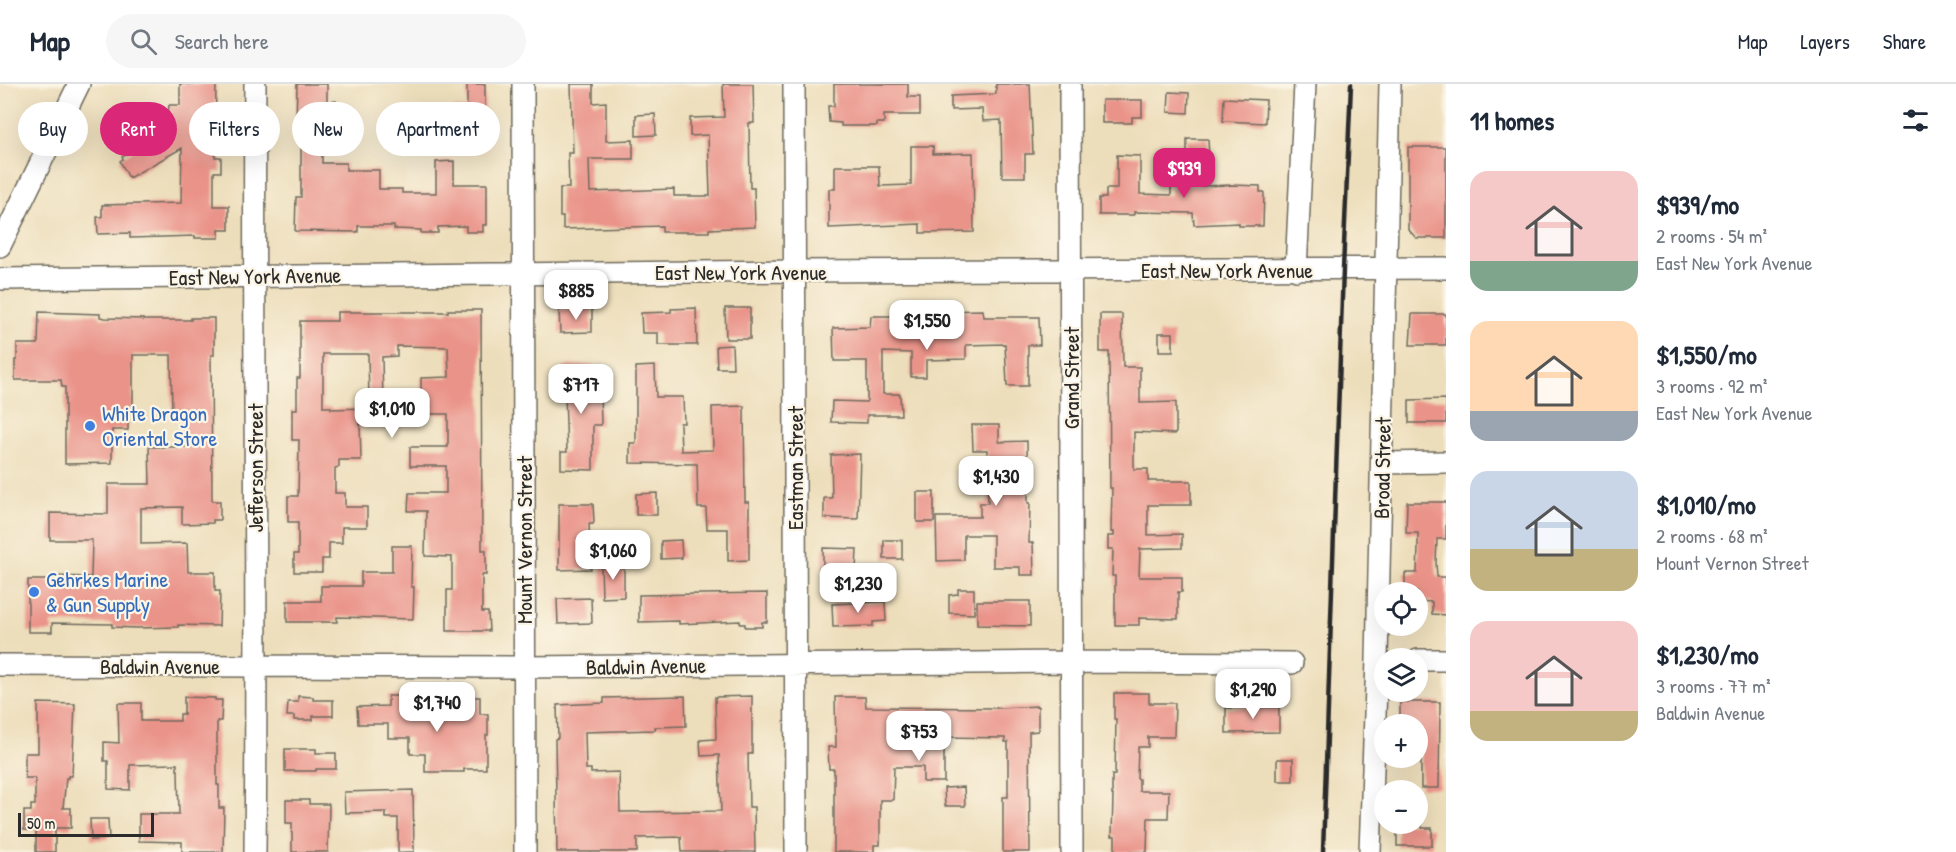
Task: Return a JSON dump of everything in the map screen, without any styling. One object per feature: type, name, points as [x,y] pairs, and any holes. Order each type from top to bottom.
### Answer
[{"type":"street","points":[[0,246],[79,84]]},
{"type":"street","name":"Jefferson Street","points":[[255,84],[257,666],[255,852]]},
{"type":"street","name":"Mount Vernon Street","points":[[523,84],[525,852]]},
{"type":"street","name":"Eastman Street","points":[[794,84],[796,852]]},
{"type":"street","name":"Grand Street","points":[[1070,84],[1072,852]]},
{"type":"street","points":[[1296,270],[1305,84]]},
{"type":"street","name":"Broad Street","points":[[1381,648],[1382,463],[1390,84]]},
{"type":"street","name":"East New York Avenue","points":[[0,279],[795,271],[1446,268]]},
{"type":"street","points":[[1382,463],[1446,462]]},
{"type":"street","points":[[1428,660],[1446,660]]},
{"type":"street","name":"Baldwin Avenue","points":[[0,665],[525,667],[1072,662],[1292,663]]},
{"type":"street","name":"Broad Street","points":[[1370,852],[1379,702]]},
{"type":"building","points":[[180,84],[216,84],[216,102],[189,102],[189,156],[221,157],[221,172],[214,172],[214,206],[229,206],[229,230],[219,230],[219,238],[195,238],[195,236],[130,238],[130,233],[98,234],[97,217],[102,217],[102,205],[181,203],[182,148],[177,151],[177,105],[180,105]]},
{"type":"building","points":[[297,84],[327,84],[327,102],[297,102]]},
{"type":"building","points":[[467,84],[485,84],[485,102],[467,102]]},
{"type":"building","points":[[571,84],[593,84],[593,103],[606,102],[606,141],[633,140],[633,159],[589,159],[590,192],[674,189],[674,196],[710,196],[708,135],[690,136],[690,118],[724,117],[723,84],[753,84],[754,123],[749,123],[750,188],[754,188],[755,227],[709,229],[709,232],[662,232],[662,226],[563,229],[563,217],[560,217],[560,188],[569,188],[568,153],[573,153]]},
{"type":"building","points":[[834,84],[908,84],[908,97],[920,97],[920,115],[884,115],[884,123],[877,123],[877,126],[841,126],[841,123],[829,122],[828,106],[834,106]]},
{"type":"building","points":[[996,84],[1030,84],[1033,154],[1025,154],[1025,177],[1002,177],[1001,120],[983,121],[982,109],[951,110],[951,96],[996,94]]},
{"type":"building","points":[[1169,92],[1189,93],[1188,113],[1168,112]]},
{"type":"building","points":[[1224,98],[1266,100],[1265,123],[1223,121]]},
{"type":"building","points":[[1102,100],[1142,100],[1142,117],[1132,117],[1132,123],[1102,123]]},
{"type":"building","points":[[655,114],[656,135],[636,136],[636,115]]},
{"type":"building","points":[[1187,139],[1208,139],[1209,158],[1187,159]]},
{"type":"building","points":[[911,146],[933,146],[933,154],[973,153],[974,232],[920,233],[920,224],[829,228],[829,189],[835,189],[835,166],[879,166],[880,186],[911,185]]},
{"type":"building","points":[[1408,147],[1446,147],[1446,238],[1416,238],[1408,229]]},
{"type":"building","points":[[1117,155],[1140,156],[1140,194],[1171,195],[1171,187],[1260,186],[1260,192],[1264,192],[1263,226],[1239,226],[1239,223],[1194,225],[1193,213],[1134,212],[1134,215],[1099,215],[1099,198],[1106,198],[1106,189],[1117,189]]},
{"type":"building","points":[[168,156],[129,178],[120,161],[122,157]]},
{"type":"building","points":[[301,156],[322,156],[322,163],[346,163],[346,170],[379,170],[379,189],[402,189],[402,193],[436,193],[436,162],[454,161],[454,184],[487,184],[487,225],[483,225],[483,232],[466,232],[466,226],[438,227],[438,233],[394,229],[394,226],[358,226],[358,232],[295,231],[296,197],[301,197]]},
{"type":"building","points":[[696,308],[697,345],[658,345],[658,333],[642,333],[641,313]]},
{"type":"building","points":[[725,308],[750,308],[750,339],[726,339]]},
{"type":"building","points":[[559,309],[592,309],[592,332],[560,333]]},
{"type":"building","points":[[922,309],[983,310],[984,317],[1039,317],[1040,345],[1028,345],[1028,386],[1007,386],[1005,344],[966,345],[966,359],[926,360],[926,377],[911,377],[911,353],[883,352],[883,394],[900,394],[901,415],[867,415],[867,423],[831,422],[832,401],[867,402],[867,361],[834,361],[833,328],[870,327],[871,316],[922,319]]},
{"type":"building","points":[[448,310],[481,310],[482,550],[486,550],[486,575],[482,575],[482,612],[488,612],[489,631],[447,631],[447,590],[452,590],[452,557],[425,556],[426,511],[408,511],[409,493],[446,493],[446,466],[410,466],[410,447],[448,447],[448,414],[418,414],[418,400],[421,400],[421,378],[449,377],[448,347],[397,346],[397,356],[382,357],[386,422],[360,423],[361,460],[339,460],[339,467],[335,468],[335,493],[345,493],[345,507],[367,507],[367,527],[342,527],[342,543],[329,543],[329,559],[322,559],[322,572],[294,572],[294,554],[298,554],[298,522],[288,522],[288,496],[298,496],[299,440],[292,440],[292,409],[297,409],[297,378],[300,378],[300,321],[337,321],[337,312],[448,312]],"holes":[[[323,354],[368,354],[369,402],[367,402],[367,408],[331,409],[331,407],[323,407]]]},
{"type":"building","points":[[39,312],[100,314],[100,317],[105,318],[143,320],[214,318],[214,355],[211,355],[212,501],[220,501],[220,520],[213,520],[213,523],[182,524],[182,507],[141,508],[141,544],[187,543],[188,572],[215,572],[215,591],[220,591],[219,626],[178,625],[178,627],[136,628],[112,627],[112,624],[52,623],[52,632],[28,632],[28,580],[50,580],[50,576],[91,577],[92,540],[50,540],[50,513],[108,514],[108,484],[150,484],[149,447],[185,447],[184,415],[172,415],[171,355],[133,355],[133,413],[128,413],[128,430],[112,430],[112,463],[65,464],[65,387],[62,387],[61,380],[15,380],[17,344],[38,344]]},
{"type":"building","points":[[1100,314],[1122,314],[1123,367],[1140,367],[1140,403],[1176,402],[1175,434],[1134,432],[1134,469],[1148,469],[1148,481],[1191,481],[1191,505],[1148,505],[1148,535],[1182,534],[1182,548],[1140,549],[1139,577],[1182,577],[1182,592],[1178,592],[1178,619],[1139,618],[1139,625],[1115,625],[1113,549],[1108,549],[1108,536],[1114,536],[1114,532],[1111,532],[1109,352],[1100,352]]},
{"type":"building","points":[[1412,314],[1446,314],[1446,345],[1410,345]]},
{"type":"building","points":[[1159,333],[1173,333],[1173,351],[1159,351]]},
{"type":"building","points":[[732,345],[733,368],[717,368],[716,346]]},
{"type":"building","points":[[593,365],[593,373],[603,373],[603,388],[600,388],[601,425],[593,425],[593,470],[561,469],[561,452],[567,452],[564,366]]},
{"type":"building","points":[[655,366],[656,397],[683,397],[684,423],[680,423],[681,451],[713,450],[712,407],[744,406],[745,502],[749,502],[749,560],[728,561],[728,529],[707,529],[706,508],[698,508],[697,464],[630,463],[630,443],[636,443],[636,367]]},
{"type":"building","points":[[1446,399],[1446,423],[1409,423],[1409,400]]},
{"type":"building","points":[[972,425],[999,425],[999,442],[1027,441],[1029,543],[1033,543],[1034,575],[1020,575],[1020,567],[993,567],[993,535],[964,535],[964,560],[937,561],[936,517],[980,517],[980,503],[988,503],[987,450],[973,450]]},
{"type":"building","points":[[860,454],[858,519],[824,518],[824,498],[832,498],[831,455]]},
{"type":"building","points":[[917,492],[934,492],[934,522],[917,522]]},
{"type":"building","points":[[657,493],[657,515],[636,515],[636,494]]},
{"type":"building","points":[[1407,502],[1446,502],[1446,539],[1437,539],[1436,563],[1437,577],[1446,577],[1446,615],[1432,614],[1432,602],[1428,602],[1428,582],[1405,582],[1405,573],[1417,573],[1418,547],[1418,533],[1406,533]]},
{"type":"building","points":[[559,504],[593,504],[594,522],[589,524],[591,569],[559,570]]},
{"type":"building","points":[[681,540],[682,558],[661,559],[661,541]]},
{"type":"building","points":[[884,540],[902,540],[902,559],[884,559]]},
{"type":"building","points":[[392,546],[412,546],[413,619],[337,617],[337,622],[287,622],[287,601],[321,601],[321,586],[361,586],[361,572],[392,572]]},
{"type":"building","points":[[823,548],[857,549],[856,570],[823,569]]},
{"type":"building","points":[[601,564],[624,564],[624,597],[602,598]]},
{"type":"building","points":[[958,589],[974,589],[974,614],[949,613],[949,595],[958,594]]},
{"type":"building","points":[[767,593],[767,622],[762,622],[762,627],[745,627],[745,624],[740,624],[740,621],[679,624],[679,621],[639,622],[639,595]]},
{"type":"building","points":[[591,598],[592,623],[558,624],[557,599]]},
{"type":"building","points":[[977,601],[1030,601],[1030,626],[977,625]]},
{"type":"building","points":[[885,602],[886,621],[873,622],[873,626],[833,627],[832,604]]},
{"type":"building","points":[[1114,693],[1149,693],[1149,703],[1175,703],[1174,737],[1148,737],[1148,747],[1138,747],[1139,791],[1169,791],[1168,818],[1148,818],[1147,852],[1115,852],[1115,836],[1112,836],[1112,775],[1115,775],[1116,719],[1114,719]]},
{"type":"building","points":[[298,696],[313,697],[313,700],[333,700],[333,716],[313,716],[313,720],[294,720],[294,716],[287,716],[288,702],[298,702]]},
{"type":"building","points":[[388,696],[406,696],[406,719],[448,719],[448,697],[480,697],[480,714],[488,714],[486,769],[464,769],[464,772],[425,772],[425,754],[410,754],[410,738],[388,738],[388,724],[358,724],[357,707],[388,706]]},
{"type":"building","points":[[685,696],[686,726],[655,727],[655,730],[585,732],[586,769],[591,769],[591,773],[619,772],[620,812],[721,811],[719,755],[701,756],[700,740],[716,739],[715,697],[752,696],[752,754],[748,754],[749,807],[754,807],[755,852],[682,852],[681,837],[637,838],[637,852],[557,852],[555,739],[558,738],[557,705],[604,703],[604,698]]},
{"type":"building","points":[[184,697],[222,700],[221,721],[217,721],[217,785],[219,785],[219,808],[224,808],[223,852],[182,852],[182,842],[139,841],[139,814],[179,814],[177,764],[130,765],[130,790],[108,789],[108,761],[104,761],[104,742],[119,743],[118,703],[141,703],[141,721],[180,721],[180,714],[184,714]]},
{"type":"building","points":[[835,697],[865,697],[866,707],[1038,706],[1038,731],[1029,732],[1030,852],[1003,852],[1003,797],[1008,797],[1008,742],[1005,742],[1005,738],[944,737],[944,782],[923,782],[923,767],[894,767],[893,800],[880,800],[880,845],[874,845],[874,852],[834,852],[834,769],[829,769],[828,747],[836,747]]},
{"type":"building","points":[[1400,702],[1440,702],[1439,788],[1428,788],[1428,780],[1421,780],[1421,768],[1428,768],[1428,714],[1400,714]]},
{"type":"building","points":[[38,703],[75,704],[72,776],[66,778],[63,808],[71,808],[71,828],[55,828],[55,852],[36,852],[36,830],[24,830],[24,811],[31,811],[31,805],[35,805],[35,778],[25,778],[25,753],[38,753]]},
{"type":"building","points":[[1279,707],[1279,732],[1226,733],[1226,708]]},
{"type":"building","points":[[285,749],[316,749],[316,753],[336,753],[336,769],[285,771]]},
{"type":"building","points":[[1277,759],[1293,759],[1293,781],[1277,781]]},
{"type":"building","points":[[964,787],[965,806],[945,806],[944,788]]},
{"type":"building","points":[[413,790],[414,852],[398,852],[398,818],[386,818],[386,812],[345,813],[344,792]]},
{"type":"building","points":[[286,800],[309,800],[309,804],[329,804],[328,852],[292,852],[292,823],[286,823]]},
{"type":"building","points":[[90,819],[108,819],[109,839],[91,840]]},
{"type":"building","points":[[1428,828],[1432,828],[1432,846],[1397,846],[1397,834],[1428,834]]},
{"type":"railway","points":[[1323,852],[1351,84]]},
{"type":"place","name":"White Dragon Oriental Store","points":[[90,426]]},
{"type":"place","name":"Gehrkes Marine & Gun Supply","points":[[34,592]]}]
